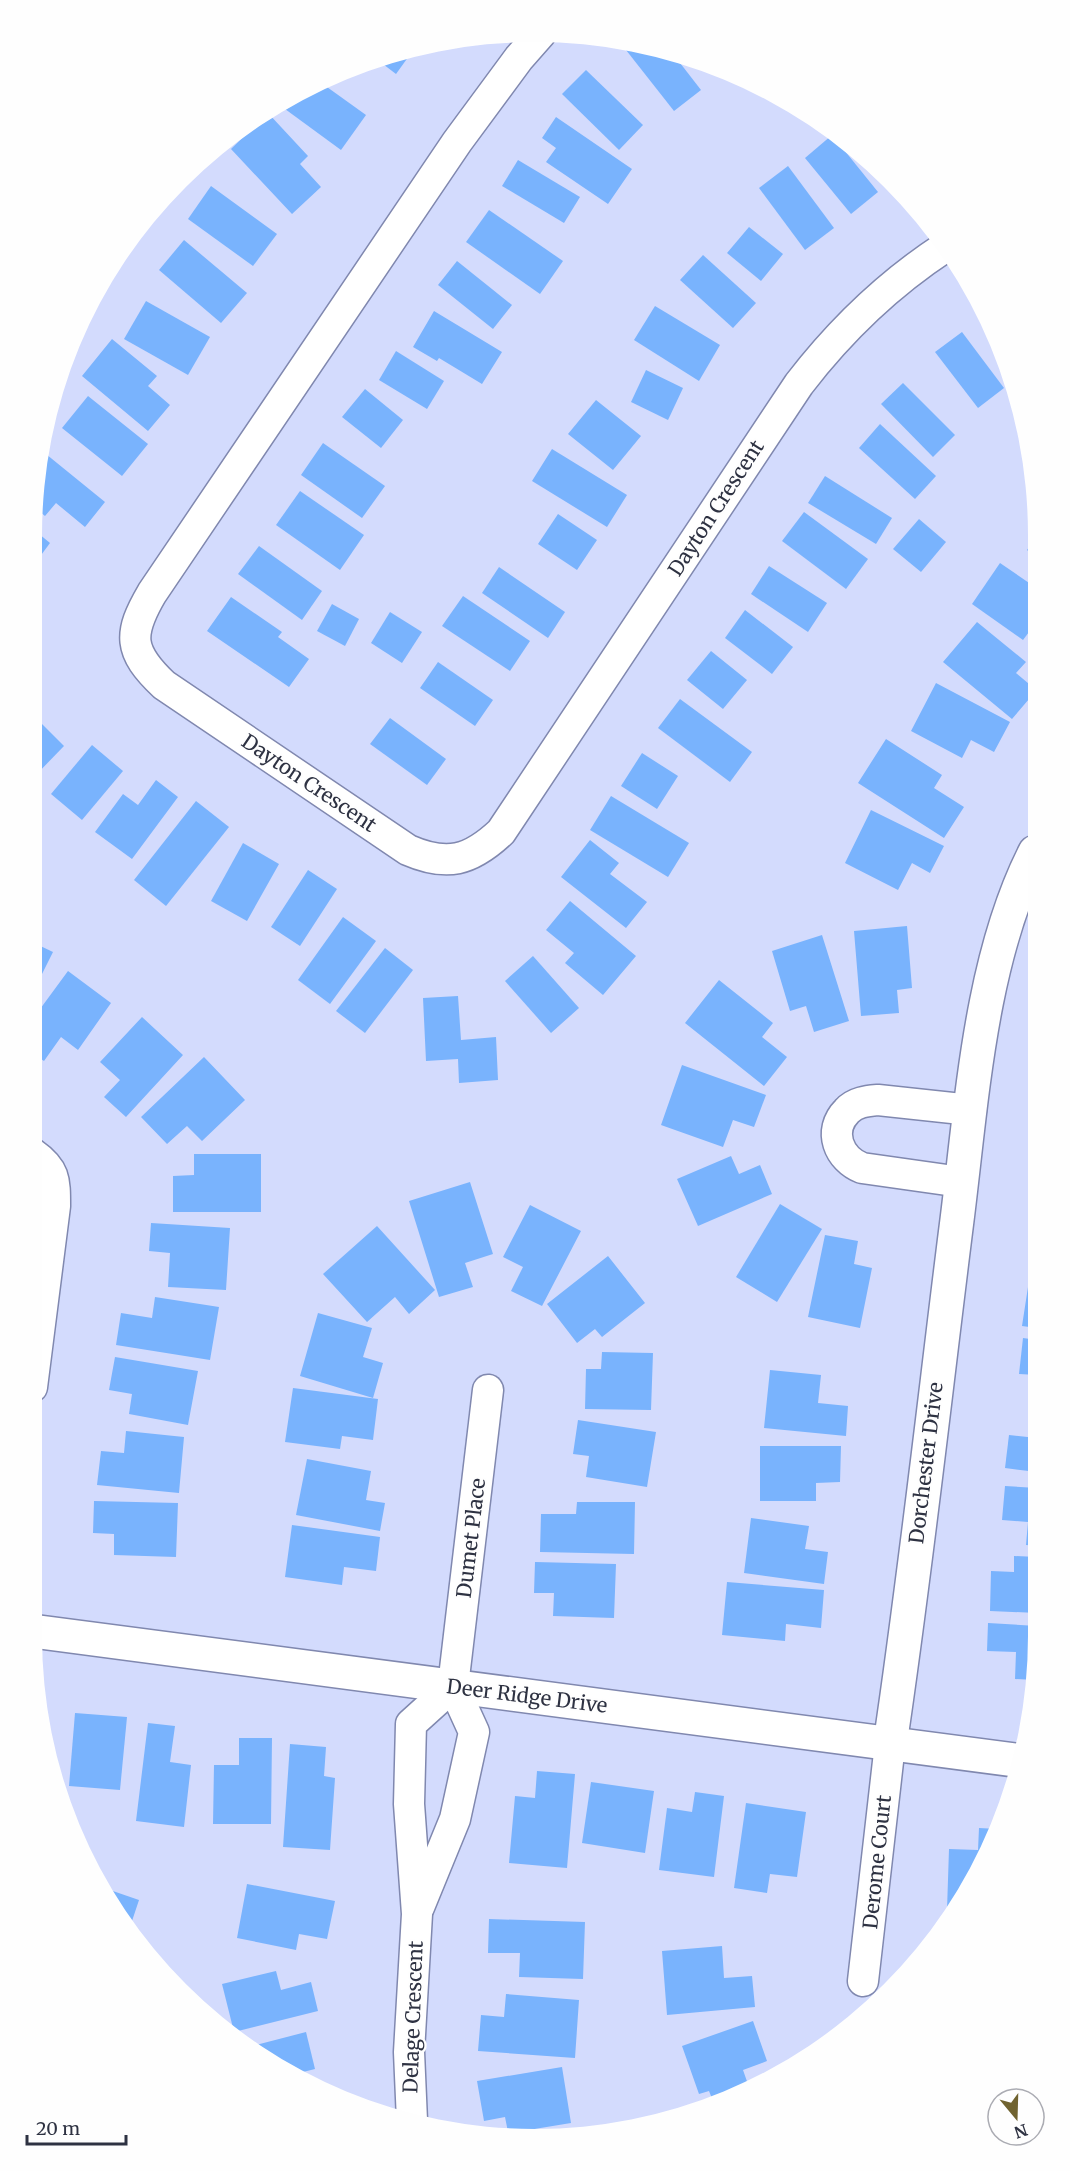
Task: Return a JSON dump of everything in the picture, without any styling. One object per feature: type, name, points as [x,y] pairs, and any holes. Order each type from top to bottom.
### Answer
[{"type":"street","name":"Dayton Crescent","points":[[533,42],[506,75],[451,152],[152,593],[139,616],[136,630],[136,648],[144,663],[164,685],[408,849],[434,859],[464,858],[488,844],[501,832],[799,384],[849,326],[904,277],[938,252]]},
{"type":"street","name":"Dorchester Drive","points":[[890,1744],[985,1013],[1003,934],[1028,870]]},
{"type":"street","points":[[962,1182],[862,1168],[844,1157],[839,1149],[838,1130],[846,1111],[865,1101],[878,1100],[971,1110]]},
{"type":"street","points":[[42,1160],[47,1163],[54,1177],[55,1189],[55,1206],[42,1308]]},
{"type":"street","name":"Dumet Place","points":[[453,1686],[488,1390]]},
{"type":"street","name":"Deer Ridge Drive","points":[[42,1632],[1012,1760]]},
{"type":"street","name":"Delage Crescent","points":[[412,2113],[409,2052],[417,1914],[409,1804],[411,1724],[453,1686],[474,1732],[455,1819],[417,1914]]},
{"type":"street","name":"Derome Court","points":[[863,1981],[890,1744]]},
{"type":"building","points":[[626,50],[681,64],[701,90],[674,111]]},
{"type":"building","points":[[407,59],[396,74],[385,66]]},
{"type":"building","points":[[586,70],[643,125],[619,150],[562,94]]},
{"type":"building","points":[[328,88],[366,115],[341,150],[286,110]]},
{"type":"building","points":[[556,117],[632,169],[608,204],[546,162],[556,148],[542,138]]},
{"type":"building","points":[[273,118],[308,156],[300,164],[321,187],[292,214],[231,149]]},
{"type":"building","points":[[828,139],[847,154],[878,192],[851,214],[805,158]]},
{"type":"building","points":[[518,160],[580,197],[564,223],[502,186]]},
{"type":"building","points":[[788,166],[834,228],[805,250],[759,188]]},
{"type":"building","points":[[211,186],[277,234],[253,266],[188,219]]},
{"type":"building","points":[[489,210],[563,261],[540,294],[466,242]]},
{"type":"building","points":[[749,227],[783,254],[761,281],[727,253]]},
{"type":"building","points":[[184,240],[247,293],[221,323],[159,270]]},
{"type":"building","points":[[703,255],[756,303],[733,328],[680,280]]},
{"type":"building","points":[[457,261],[512,305],[493,329],[438,285]]},
{"type":"building","points":[[146,301],[210,337],[188,375],[124,339]]},
{"type":"building","points":[[655,306],[720,345],[699,381],[634,340]]},
{"type":"building","points":[[434,311],[502,352],[482,384],[439,358],[437,361],[413,347]]},
{"type":"building","points":[[962,332],[1004,388],[978,408],[935,352]]},
{"type":"building","points":[[112,339],[157,376],[148,386],[170,405],[148,431],[82,376]]},
{"type":"building","points":[[396,351],[444,381],[427,409],[379,380]]},
{"type":"building","points":[[646,370],[683,388],[668,420],[631,402]]},
{"type":"building","points":[[903,383],[955,435],[933,457],[881,404]]},
{"type":"building","points":[[365,389],[403,420],[381,448],[342,417]]},
{"type":"building","points":[[88,396],[148,444],[122,476],[62,428]]},
{"type":"building","points":[[596,400],[641,436],[613,470],[568,434]]},
{"type":"building","points":[[880,424],[936,476],[915,499],[859,448]]},
{"type":"building","points":[[323,443],[385,486],[362,518],[301,475]]},
{"type":"building","points":[[552,449],[627,495],[607,527],[532,481]]},
{"type":"building","points":[[48,456],[105,502],[85,527],[56,503],[45,516],[43,514],[43,503]]},
{"type":"building","points":[[825,476],[892,518],[876,544],[808,503]]},
{"type":"building","points":[[300,491],[364,535],[340,570],[276,525]]},
{"type":"building","points":[[804,512],[868,559],[846,589],[782,541]]},
{"type":"building","points":[[558,514],[597,540],[577,570],[538,544]]},
{"type":"building","points":[[919,519],[946,542],[921,572],[893,549]]},
{"type":"building","points":[[42,536],[50,543],[42,554]]},
{"type":"building","points":[[259,546],[322,591],[302,620],[238,574]]},
{"type":"building","points":[[1000,563],[1028,582],[1028,633],[1023,640],[972,604]]},
{"type":"building","points":[[769,566],[827,603],[808,632],[751,594]]},
{"type":"building","points":[[499,567],[565,612],[548,638],[482,593]]},
{"type":"building","points":[[463,596],[530,641],[510,671],[442,626]]},
{"type":"building","points":[[231,597],[282,632],[278,637],[309,659],[289,687],[207,631]]},
{"type":"building","points":[[332,604],[359,619],[345,646],[317,631]]},
{"type":"building","points":[[745,610],[793,647],[772,674],[725,638]]},
{"type":"building","points":[[390,612],[422,632],[402,663],[371,643]]},
{"type":"building","points":[[977,622],[1026,662],[1016,673],[1028,683],[1028,700],[1012,719],[943,662]]},
{"type":"building","points":[[711,651],[747,680],[723,709],[687,680]]},
{"type":"building","points":[[438,662],[493,700],[475,726],[420,688]]},
{"type":"building","points":[[936,683],[1010,722],[994,752],[971,740],[962,758],[911,731]]},
{"type":"building","points":[[680,699],[752,752],[730,782],[658,728]]},
{"type":"building","points":[[390,718],[446,759],[427,785],[370,744]]},
{"type":"building","points":[[42,724],[64,746],[42,769]]},
{"type":"building","points":[[886,739],[942,775],[934,788],[964,807],[944,838],[858,783]]},
{"type":"building","points":[[92,745],[123,771],[82,820],[51,794]]},
{"type":"building","points":[[642,753],[678,776],[657,809],[621,786]]},
{"type":"building","points":[[156,780],[178,797],[132,859],[95,832],[123,794],[138,805]]},
{"type":"building","points":[[611,796],[689,843],[668,877],[590,830]]},
{"type":"building","points":[[196,801],[229,827],[166,906],[134,880]]},
{"type":"building","points":[[871,810],[944,846],[930,873],[912,863],[898,890],[845,863]]},
{"type":"building","points":[[590,840],[619,863],[610,874],[647,902],[626,928],[561,877]]},
{"type":"building","points":[[243,843],[279,864],[247,921],[211,901]]},
{"type":"building","points":[[308,870],[337,889],[300,946],[271,927]]},
{"type":"building","points":[[570,901],[636,956],[603,995],[565,963],[574,953],[546,930]]},
{"type":"building","points":[[343,917],[376,941],[330,1004],[298,980]]},
{"type":"building","points":[[907,926],[912,988],[897,990],[899,1013],[861,1016],[854,931]]},
{"type":"building","points":[[822,935],[849,1021],[814,1032],[806,1006],[790,1011],[772,951]]},
{"type":"building","points":[[42,947],[53,952],[42,974]]},
{"type":"building","points":[[385,948],[413,970],[365,1033],[336,1011]]},
{"type":"building","points":[[533,956],[579,1008],[551,1033],[505,981]]},
{"type":"building","points":[[68,971],[111,1003],[78,1050],[61,1037],[44,1061],[42,1060],[42,1006]]},
{"type":"building","points":[[719,980],[773,1023],[762,1037],[787,1057],[764,1086],[685,1023]]},
{"type":"building","points":[[458,996],[461,1040],[496,1037],[498,1080],[459,1083],[458,1059],[426,1061],[423,998]]},
{"type":"building","points":[[142,1017],[183,1055],[126,1117],[104,1097],[120,1080],[100,1062]]},
{"type":"building","points":[[204,1057],[245,1100],[202,1141],[187,1126],[167,1144],[141,1117]]},
{"type":"building","points":[[682,1065],[766,1095],[754,1127],[733,1120],[723,1147],[661,1125]]},
{"type":"building","points":[[194,1154],[261,1154],[261,1212],[173,1212],[173,1176],[194,1175]]},
{"type":"building","points":[[731,1156],[739,1174],[760,1165],[772,1194],[698,1226],[677,1179]]},
{"type":"building","points":[[470,1182],[493,1254],[465,1263],[473,1287],[439,1297],[409,1201]]},
{"type":"building","points":[[780,1204],[822,1229],[777,1302],[736,1277]]},
{"type":"building","points":[[530,1205],[581,1231],[542,1306],[511,1291],[523,1267],[503,1257]]},
{"type":"building","points":[[151,1223],[230,1228],[226,1290],[168,1287],[170,1253],[149,1251]]},
{"type":"building","points":[[377,1226],[435,1290],[409,1314],[395,1297],[367,1322],[323,1274]]},
{"type":"building","points":[[825,1235],[858,1241],[854,1264],[872,1268],[860,1328],[808,1317]]},
{"type":"building","points":[[608,1256],[645,1303],[602,1337],[595,1329],[577,1343],[547,1304]]},
{"type":"building","points":[[1028,1287],[1028,1327],[1022,1326]]},
{"type":"building","points":[[155,1297],[219,1307],[210,1360],[116,1345],[121,1313],[152,1318]]},
{"type":"building","points":[[318,1313],[372,1328],[363,1357],[383,1363],[373,1398],[300,1376]]},
{"type":"building","points":[[1023,1338],[1028,1339],[1028,1374],[1019,1374]]},
{"type":"building","points":[[602,1352],[653,1353],[651,1410],[585,1409],[586,1369],[601,1369]]},
{"type":"building","points":[[115,1357],[198,1371],[188,1425],[129,1414],[132,1394],[109,1390]]},
{"type":"building","points":[[770,1370],[821,1375],[818,1403],[848,1406],[846,1436],[764,1428]]},
{"type":"building","points":[[293,1388],[378,1399],[373,1440],[342,1436],[340,1449],[285,1442]]},
{"type":"building","points":[[578,1420],[656,1432],[647,1487],[586,1477],[589,1456],[573,1454]]},
{"type":"building","points":[[126,1431],[184,1437],[179,1493],[97,1485],[101,1451],[124,1453]]},
{"type":"building","points":[[1009,1435],[1028,1437],[1028,1471],[1005,1468]]},
{"type":"building","points":[[760,1446],[841,1446],[840,1482],[816,1483],[816,1501],[760,1501]]},
{"type":"building","points":[[307,1459],[371,1471],[366,1500],[385,1503],[380,1531],[296,1515]]},
{"type":"building","points":[[1005,1486],[1028,1487],[1028,1522],[1002,1520]]},
{"type":"building","points":[[94,1501],[178,1503],[176,1557],[114,1555],[114,1534],[93,1533]]},
{"type":"building","points":[[577,1502],[635,1502],[634,1554],[540,1552],[541,1514],[576,1514]]},
{"type":"building","points":[[751,1518],[809,1526],[805,1549],[828,1552],[824,1584],[744,1573]]},
{"type":"building","points":[[1028,1522],[1028,1545],[1026,1545]]},
{"type":"building","points":[[292,1525],[380,1537],[376,1571],[344,1567],[342,1585],[285,1577]]},
{"type":"building","points":[[1014,1556],[1028,1557],[1028,1613],[990,1611],[991,1571],[1014,1572]]},
{"type":"building","points":[[535,1562],[616,1564],[614,1618],[553,1616],[554,1593],[534,1593]]},
{"type":"building","points":[[727,1582],[824,1590],[821,1628],[786,1624],[785,1641],[722,1635]]},
{"type":"building","points":[[988,1623],[1028,1625],[1026,1680],[1015,1679],[1016,1652],[987,1651]]},
{"type":"building","points":[[75,1713],[127,1717],[120,1790],[69,1786]]},
{"type":"building","points":[[148,1723],[175,1726],[170,1762],[191,1765],[184,1827],[136,1821]]},
{"type":"building","points":[[239,1738],[272,1738],[271,1824],[213,1824],[214,1765],[239,1765]]},
{"type":"building","points":[[290,1744],[326,1747],[324,1776],[335,1778],[330,1850],[283,1847]]},
{"type":"building","points":[[537,1771],[575,1774],[567,1868],[509,1863],[515,1796],[535,1798]]},
{"type":"building","points":[[591,1782],[654,1791],[645,1853],[582,1843]]},
{"type":"building","points":[[695,1792],[724,1796],[714,1877],[659,1870],[667,1808],[692,1812]]},
{"type":"building","points":[[746,1803],[806,1812],[797,1877],[770,1874],[767,1893],[734,1888]]},
{"type":"building","points":[[979,1828],[988,1828],[977,1854],[947,1907],[949,1849],[978,1850]]},
{"type":"building","points":[[247,1884],[335,1901],[327,1939],[299,1934],[296,1950],[237,1938]]},
{"type":"building","points":[[114,1891],[139,1900],[132,1920]]},
{"type":"building","points":[[489,1919],[585,1922],[583,1979],[519,1977],[520,1953],[488,1953]]},
{"type":"building","points":[[722,1946],[724,1978],[752,1976],[755,2007],[667,2015],[662,1951]]},
{"type":"building","points":[[276,1971],[281,1990],[311,1982],[318,2011],[240,2031],[232,2025],[222,1984]]},
{"type":"building","points":[[506,1994],[579,2000],[575,2058],[478,2051],[481,2015],[504,2017]]},
{"type":"building","points":[[753,2021],[767,2061],[743,2070],[747,2081],[711,2096],[709,2091],[699,2094],[682,2046]]},
{"type":"building","points":[[306,2032],[315,2069],[305,2072],[259,2044]]},
{"type":"building","points":[[562,2067],[571,2123],[534,2129],[507,2128],[505,2117],[484,2121],[477,2081]]}]
